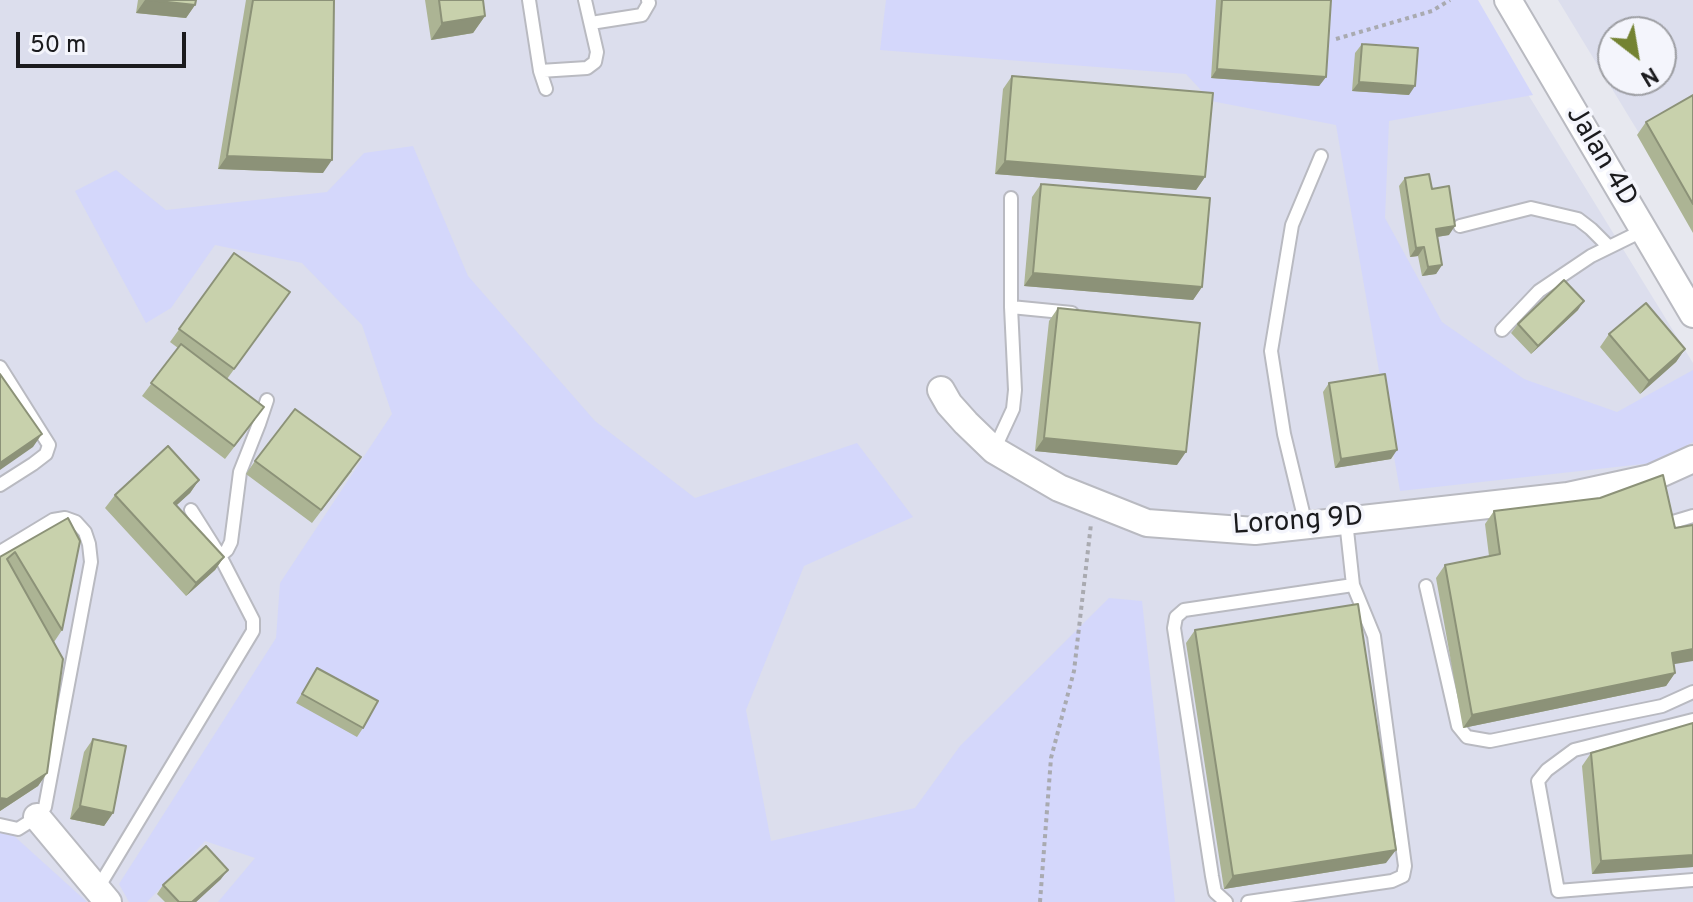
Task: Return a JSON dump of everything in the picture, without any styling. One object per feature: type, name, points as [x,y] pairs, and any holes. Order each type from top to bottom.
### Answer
[{"type":"street","name":"Jalan 4D","points":[[1508,0],[1693,314]]},
{"type":"street","name":"Lorong 9D","points":[[941,390],[957,413],[994,450],[1059,488],[1147,523],[1255,531],[1568,496],[1651,478],[1693,459]]},
{"type":"street","points":[[37,817],[103,895]]},
{"type":"lane","points":[[529,0],[540,71],[546,89]]},
{"type":"lane","points":[[540,71],[587,68],[595,62],[597,52],[585,0]]},
{"type":"lane","points":[[591,23],[642,15],[648,0]]},
{"type":"lane","points":[[1306,525],[1284,434],[1271,351],[1292,225],[1321,156]]},
{"type":"lane","points":[[994,450],[1013,409],[1015,390],[1011,198]]},
{"type":"lane","points":[[1460,226],[1531,208],[1578,219],[1608,246]]},
{"type":"lane","points":[[1502,330],[1539,291],[1608,246],[1644,230]]},
{"type":"lane","points":[[1011,307],[1088,314]]},
{"type":"lane","points":[[0,367],[49,445],[46,454],[0,485]]},
{"type":"lane","points":[[220,556],[231,542],[240,472],[267,400]]},
{"type":"lane","points":[[103,895],[253,631],[253,620],[220,556],[191,510]]},
{"type":"lane","points":[[1673,522],[1693,516]]},
{"type":"lane","points":[[0,552],[53,520],[65,518],[76,522],[85,532],[91,562],[45,807],[37,817],[18,829],[0,825]]},
{"type":"lane","points":[[1248,902],[1392,881],[1403,876],[1405,866],[1374,636],[1353,585],[1346,521]]},
{"type":"lane","points":[[1226,902],[1215,892],[1212,876],[1174,628],[1176,617],[1184,610],[1353,585]]},
{"type":"lane","points":[[1426,586],[1458,726],[1467,737],[1490,741],[1662,706],[1693,692]]},
{"type":"lane","points":[[1693,720],[1574,750],[1547,770],[1538,781],[1558,891],[1693,880]]},
{"type":"path","points":[[1336,39],[1432,11],[1450,0]]},
{"type":"path","points":[[1040,902],[1051,758],[1074,671],[1094,502]]},
{"type":"shaded area","points":[[0,0],[1470,0],[1693,363],[1693,902],[0,902]]},
{"type":"shaded area","points":[[886,0],[1478,0],[1533,95],[1389,121],[1385,218],[1442,322],[1524,379],[1617,412],[1693,370],[1693,442],[1652,463],[1400,491],[1336,125],[1211,101],[1186,74],[880,50]]},
{"type":"shaded area","points":[[1558,0],[1693,0],[1693,222],[1616,96],[1677,96],[1677,16],[1597,16],[1597,64]]},
{"type":"shaded area","points":[[413,146],[468,276],[595,421],[695,498],[857,443],[913,517],[804,566],[746,710],[771,841],[915,808],[960,746],[1109,598],[1142,601],[1175,902],[218,902],[255,858],[205,841],[147,902],[129,902],[119,884],[276,638],[280,583],[392,414],[362,325],[302,263],[215,245],[171,308],[146,323],[75,191],[116,170],[166,210],[327,192],[364,153]]},
{"type":"shaded area","points":[[0,833],[13,835],[87,902],[0,902]]},
{"type":"building","points":[[149,0],[196,0],[195,5]]},
{"type":"building","points":[[253,0],[334,0],[332,160],[227,156]]},
{"type":"building","points":[[439,0],[483,0],[485,16],[442,23]]},
{"type":"building","points":[[1222,0],[1331,0],[1326,77],[1217,69]]},
{"type":"building","points":[[1362,44],[1418,48],[1415,86],[1359,82]]},
{"type":"building","points":[[1012,76],[1213,93],[1205,177],[1005,161]]},
{"type":"building","points":[[1693,95],[1693,204],[1646,122]]},
{"type":"building","points":[[1429,174],[1432,189],[1449,186],[1455,226],[1436,229],[1442,265],[1428,267],[1424,247],[1416,248],[1405,178]]},
{"type":"building","points":[[1041,184],[1210,198],[1202,287],[1033,273]]},
{"type":"building","points":[[234,253],[290,292],[234,369],[179,329]]},
{"type":"building","points":[[1564,280],[1584,301],[1538,346],[1518,324]]},
{"type":"building","points":[[1646,303],[1685,349],[1649,381],[1609,334]]},
{"type":"building","points":[[1058,308],[1200,323],[1186,452],[1044,438]]},
{"type":"building","points":[[181,344],[264,407],[234,446],[151,383]]},
{"type":"building","points":[[0,374],[42,434],[0,463]]},
{"type":"building","points":[[1385,374],[1397,450],[1341,459],[1329,383]]},
{"type":"building","points":[[295,409],[361,457],[321,510],[255,461]]},
{"type":"building","points":[[168,446],[199,480],[174,503],[224,557],[196,583],[115,495]]},
{"type":"building","points":[[1663,475],[1675,528],[1693,525],[1693,649],[1672,653],[1675,673],[1472,715],[1445,565],[1500,554],[1494,511],[1600,498]]},
{"type":"building","points":[[68,518],[80,541],[62,630],[15,552],[7,559],[63,659],[47,773],[7,799],[0,798],[0,557]]},
{"type":"building","points":[[1358,604],[1396,850],[1233,876],[1195,630]]},
{"type":"building","points":[[317,668],[378,701],[363,728],[302,694]]},
{"type":"building","points":[[1693,723],[1693,855],[1601,861],[1591,753]]},
{"type":"building","points":[[93,739],[126,746],[113,813],[80,806]]},
{"type":"building","points":[[206,846],[228,870],[192,902],[179,902],[163,885]]}]
